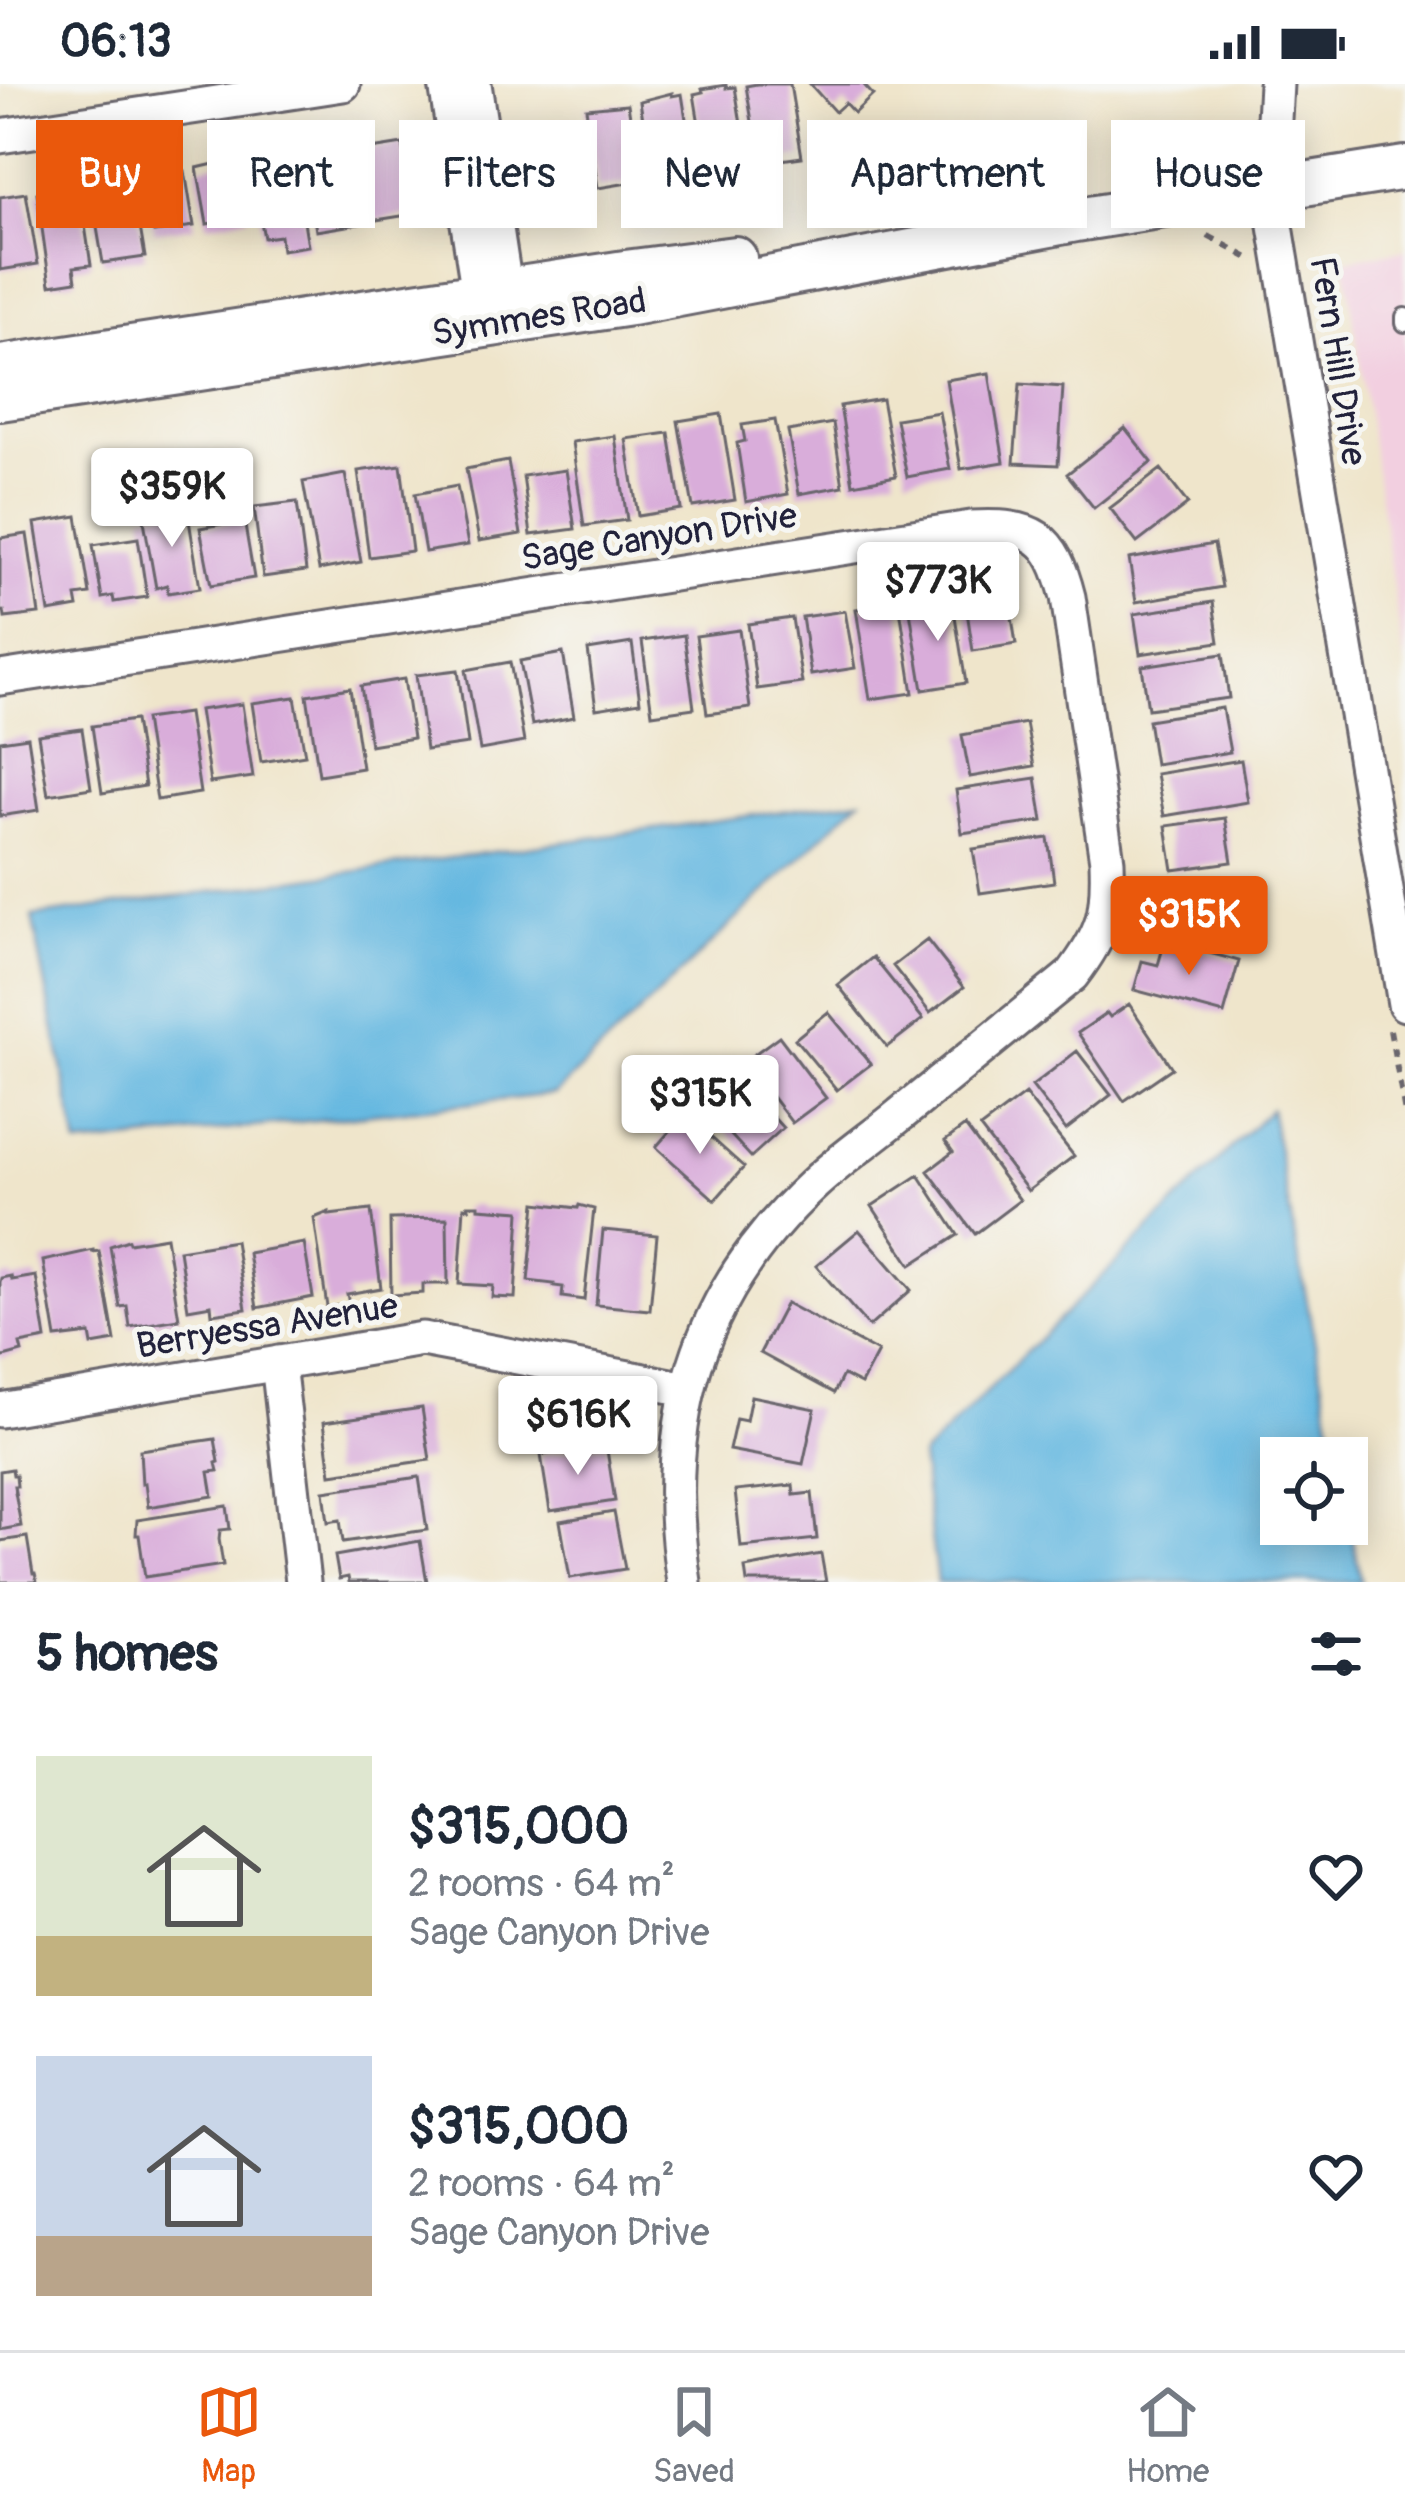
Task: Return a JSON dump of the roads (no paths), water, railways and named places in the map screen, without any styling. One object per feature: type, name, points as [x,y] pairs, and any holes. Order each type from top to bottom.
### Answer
[{"type":"street","points":[[0,136],[343,84]]},
{"type":"street","points":[[446,84],[494,308]]},
{"type":"street","points":[[474,84],[494,308]]},
{"type":"street","name":"Fern Hill Drive","points":[[1274,120],[1276,84]]},
{"type":"street","name":"Symmes Road","points":[[1305,184],[1405,168]]},
{"type":"street","name":"Symmes Road","points":[[0,367],[494,308],[631,304],[1111,215]]},
{"type":"street","name":"Fern Hill Drive","points":[[1276,228],[1397,1015]]},
{"type":"street","name":"Symmes Road","points":[[0,399],[494,308]]},
{"type":"street","name":"Sage Canyon Drive","points":[[0,678],[971,528],[1023,530],[1043,542],[1059,564],[1068,597],[1107,861],[1103,926],[1072,975],[815,1183],[754,1251],[710,1325],[687,1389],[675,1466],[684,1582]]},
{"type":"street","name":"Berryessa Avenue","points":[[0,1410],[422,1339],[687,1389]]},
{"type":"street","points":[[278,1364],[303,1582]]},
{"type":"water","points":[[860,800],[555,1094],[78,1146],[32,917]]},
{"type":"water","points":[[1270,1109],[1333,1437],[1260,1437],[1260,1545],[1354,1545],[1361,1582],[937,1582],[921,1457]]}]
